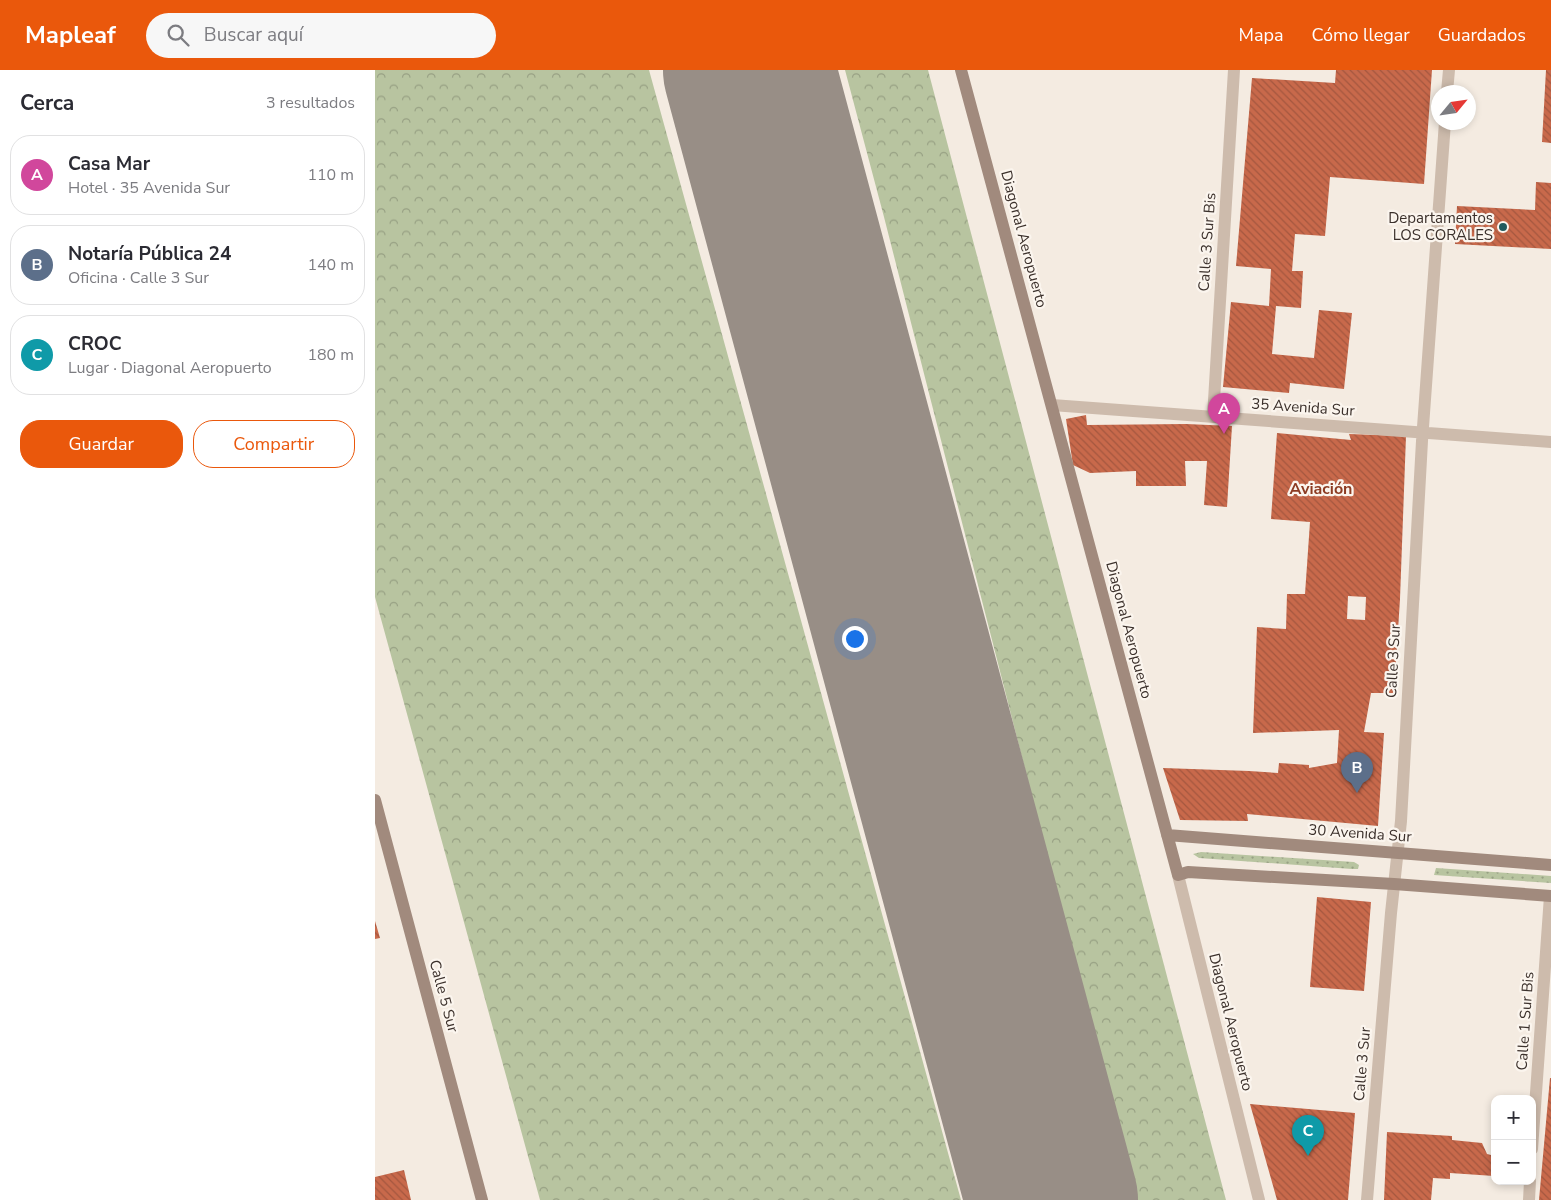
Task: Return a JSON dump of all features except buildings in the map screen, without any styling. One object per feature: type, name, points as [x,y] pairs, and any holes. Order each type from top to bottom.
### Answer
[{"type":"street","name":"Diagonal Aeropuerto","points":[[961,70],[1178,875],[1259,1200]]},
{"type":"street","name":"Calle 3 Sur Bis","points":[[1213,417],[1235,70]]},
{"type":"street","points":[[1448,85],[1449,70]]},
{"type":"street","name":"Calle 3 Sur","points":[[1367,1200],[1401,821],[1423,433],[1444,130]]},
{"type":"street","name":"35 Avenida Sur","points":[[1052,405],[1551,442]]},
{"type":"street","name":"Calle 5 Sur","points":[[375,800],[482,1200]]},
{"type":"street","name":"30 Avenida Sur","points":[[1167,835],[1551,865]]},
{"type":"street","points":[[1178,875],[1188,872],[1394,884],[1550,896]]},
{"type":"street","name":"Calle 1 Sur Bis","points":[[1533,1140],[1550,896]]},
{"type":"street","points":[[1529,1200],[1530,1185]]},
{"type":"green space","points":[[375,70],[649,70],[961,1200],[540,1200],[375,597]]},
{"type":"green space","points":[[845,70],[928,70],[1226,1200],[1135,1200]]},
{"type":"green space","points":[[1201,852],[1354,862],[1359,865],[1358,869],[1352,869],[1199,858],[1193,854]]},
{"type":"green space","points":[[1436,868],[1551,876],[1551,883],[1434,875]]},
{"type":"runway","points":[[749,70],[1052,1200]]},
{"type":"place","name":"Departamentos LOS CORALES","points":[[1503,227]]},
{"type":"place","name":"Casa Mar","points":[[1224,434]]},
{"type":"place","name":"Notaría Pública 24","points":[[1357,793]]},
{"type":"place","name":"CROC","points":[[1308,1156]]},
{"type":"district","name":"Aviación","points":[[1321,489]]}]
